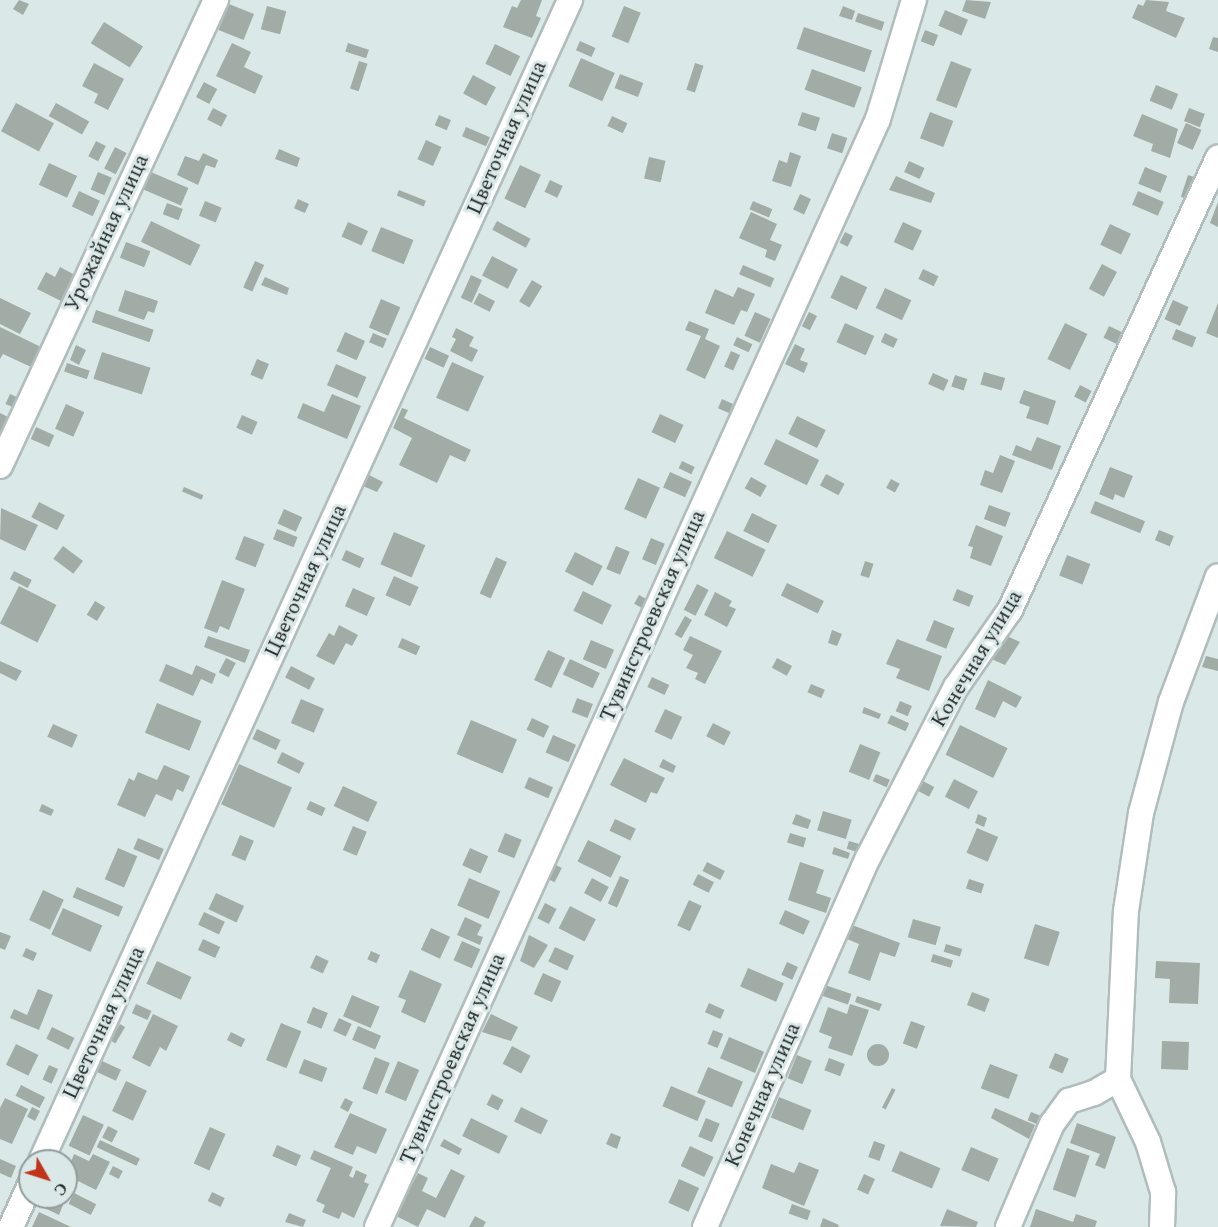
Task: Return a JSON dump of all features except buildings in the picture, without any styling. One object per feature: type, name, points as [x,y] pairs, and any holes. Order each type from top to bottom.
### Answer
[{"type":"street","name":"Урожайная улица","points":[[0,466],[216,0]]},
{"type":"street","name":"Цветочная улица","points":[[46,1149],[570,0]]},
{"type":"street","name":"Тувинстроевская улица","points":[[377,1227],[878,119],[914,0]]},
{"type":"street","name":"Конечная улица","points":[[705,1227],[868,858],[956,687],[1010,610],[1218,157]]},
{"type":"street","points":[[1162,1227],[1163,1192],[1148,1142],[1118,1079],[1126,911],[1142,813],[1171,702],[1218,576]]},
{"type":"street","points":[[1008,1227],[1052,1124],[1069,1101],[1094,1093],[1118,1079]]},
{"type":"street","points":[[11,1227],[19,1209]]}]
